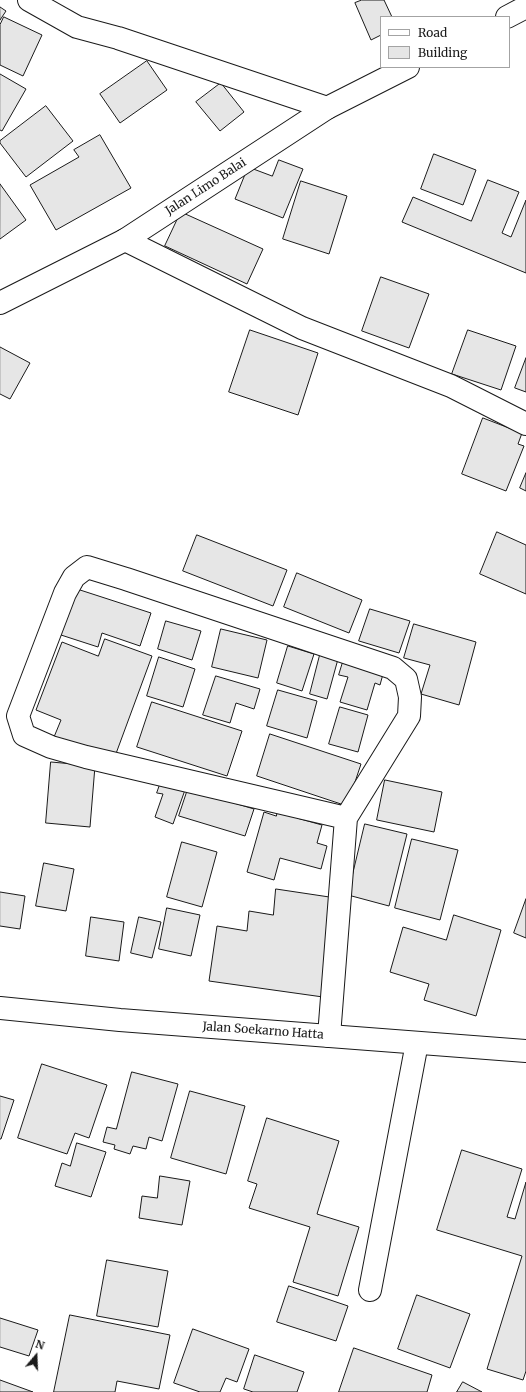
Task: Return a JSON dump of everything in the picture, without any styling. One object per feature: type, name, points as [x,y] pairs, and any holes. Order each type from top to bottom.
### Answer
[{"type":"main road","points":[[29,0],[77,27],[118,38],[327,108]]},
{"type":"main road","points":[[509,16],[526,7]]},
{"type":"main road","name":"Jalan Limo Balai","points":[[0,303],[125,240],[327,108],[406,68]]},
{"type":"main road","points":[[125,240],[302,328],[451,386],[526,424]]},
{"type":"main road","points":[[329,1036],[346,818],[409,716],[410,697],[406,679],[393,668],[87,567],[74,577],[65,593],[18,716],[24,735],[51,747],[86,757],[346,818]]},
{"type":"main road","name":"Jalan Soekarno Hatta","points":[[0,1008],[120,1020],[526,1051]]},
{"type":"main road","points":[[370,1290],[417,1043]]},
{"type":"building","points":[[362,0],[384,0],[392,16],[380,16],[380,36],[371,40],[355,3]]},
{"type":"building","points":[[0,7],[6,11],[0,20]]},
{"type":"building","points":[[4,17],[42,35],[23,76],[0,65],[0,25]]},
{"type":"building","points":[[147,61],[167,90],[120,123],[100,94]]},
{"type":"building","points":[[0,74],[26,89],[2,131],[0,130]]},
{"type":"building","points":[[221,83],[244,112],[220,131],[196,102]]},
{"type":"building","points":[[46,106],[73,141],[26,177],[0,141]]},
{"type":"building","points":[[100,135],[131,188],[56,230],[30,185],[79,157],[74,150]]},
{"type":"building","points":[[434,154],[476,170],[463,205],[421,189]]},
{"type":"building","points":[[279,160],[303,169],[283,218],[235,199],[248,167],[272,176]]},
{"type":"building","points":[[488,180],[519,192],[502,233],[511,237],[526,200],[526,273],[402,222],[413,197],[471,221]]},
{"type":"building","points":[[301,181],[347,196],[329,254],[283,239]]},
{"type":"building","points":[[0,184],[26,220],[0,239]]},
{"type":"building","points":[[181,212],[263,249],[247,284],[165,246]]},
{"type":"building","points":[[381,277],[429,294],[409,348],[362,331]]},
{"type":"building","points":[[250,330],[318,353],[298,415],[229,392]]},
{"type":"building","points":[[468,330],[516,346],[501,390],[452,374]]},
{"type":"building","points":[[0,347],[30,363],[10,399],[0,394]]},
{"type":"building","points":[[526,358],[526,392],[515,388]]},
{"type":"building","points":[[483,418],[522,433],[518,444],[524,446],[506,491],[462,474]]},
{"type":"building","points":[[526,473],[526,491],[520,488]]},
{"type":"building","points":[[497,532],[526,545],[526,594],[480,574]]},
{"type":"building","points":[[197,535],[287,570],[273,606],[183,571]]},
{"type":"building","points":[[297,573],[362,600],[349,633],[284,607]]},
{"type":"building","points":[[77,589],[151,613],[140,646],[102,633],[98,647],[61,635]]},
{"type":"building","points":[[370,609],[410,621],[399,653],[359,641]]},
{"type":"building","points":[[166,621],[201,631],[192,660],[158,649]]},
{"type":"building","points":[[414,624],[476,642],[459,705],[421,694],[430,665],[404,658]]},
{"type":"building","points":[[221,629],[267,640],[258,678],[212,667]]},
{"type":"building","points":[[105,639],[152,656],[114,759],[54,737],[61,720],[36,710],[62,642],[98,656]]},
{"type":"building","points":[[288,646],[314,654],[302,691],[277,683]]},
{"type":"building","points":[[320,655],[338,659],[327,699],[310,694]]},
{"type":"building","points":[[159,657],[195,669],[183,707],[147,696]]},
{"type":"building","points":[[343,662],[383,674],[380,685],[375,683],[367,710],[340,702],[348,677],[339,675]]},
{"type":"building","points":[[216,676],[260,689],[254,709],[236,703],[230,723],[203,715]]},
{"type":"building","points":[[278,690],[317,701],[307,738],[267,726]]},
{"type":"building","points":[[152,702],[242,731],[227,776],[137,747]]},
{"type":"building","points":[[340,707],[368,715],[358,752],[329,744]]},
{"type":"building","points":[[270,734],[361,764],[347,806],[257,776]]},
{"type":"building","points":[[51,762],[95,766],[90,827],[46,823]]},
{"type":"building","points":[[162,779],[186,787],[173,824],[155,817],[163,794],[157,793]]},
{"type":"building","points":[[385,780],[442,792],[434,832],[377,820]]},
{"type":"building","points":[[188,789],[254,809],[245,836],[179,816]]},
{"type":"building","points":[[279,805],[299,811],[297,818],[322,825],[317,843],[327,846],[321,869],[280,858],[274,880],[247,872],[264,812],[276,816]]},
{"type":"building","points":[[365,824],[407,834],[389,906],[348,895]]},
{"type":"building","points":[[412,839],[458,850],[440,920],[395,908]]},
{"type":"building","points":[[182,842],[217,852],[202,907],[167,897]]},
{"type":"building","points":[[44,863],[74,869],[66,911],[36,906]]},
{"type":"building","points":[[276,889],[336,898],[323,997],[209,981],[217,926],[247,931],[249,911],[273,915]]},
{"type":"building","points":[[0,892],[25,896],[20,929],[0,926]]},
{"type":"building","points":[[526,899],[526,938],[514,933]]},
{"type":"building","points":[[167,908],[200,915],[191,956],[159,949]]},
{"type":"building","points":[[454,915],[501,930],[476,1016],[424,1000],[429,984],[390,972],[403,927],[446,940]]},
{"type":"building","points":[[91,917],[124,922],[119,961],[86,956]]},
{"type":"building","points":[[139,917],[161,922],[152,958],[131,953]]},
{"type":"building","points":[[42,1064],[107,1085],[89,1138],[75,1133],[67,1154],[18,1138]]},
{"type":"building","points":[[132,1072],[178,1084],[162,1141],[149,1137],[146,1149],[133,1146],[130,1154],[114,1149],[115,1145],[103,1142],[107,1127],[116,1129]]},
{"type":"building","points":[[190,1091],[245,1106],[226,1174],[171,1158]]},
{"type":"building","points":[[0,1096],[14,1100],[1,1139],[0,1139]]},
{"type":"building","points":[[267,1118],[339,1141],[317,1214],[359,1227],[338,1296],[293,1282],[310,1227],[249,1208],[257,1184],[248,1181]]},
{"type":"building","points":[[77,1143],[106,1152],[91,1197],[55,1186],[62,1163],[70,1166]]},
{"type":"building","points":[[462,1150],[522,1169],[507,1217],[515,1219],[526,1182],[526,1371],[523,1380],[487,1369],[522,1256],[437,1230]]},
{"type":"building","points":[[160,1176],[190,1181],[182,1225],[139,1218],[142,1196],[157,1198]]},
{"type":"building","points":[[107,1260],[168,1271],[158,1327],[97,1316]]},
{"type":"building","points":[[289,1286],[348,1306],[336,1341],[277,1322]]},
{"type":"building","points":[[417,1295],[470,1314],[450,1368],[398,1349]]},
{"type":"building","points":[[70,1315],[170,1335],[159,1389],[117,1381],[115,1392],[54,1392]]},
{"type":"building","points":[[0,1318],[38,1330],[29,1356],[0,1347]]},
{"type":"building","points":[[193,1329],[249,1349],[237,1382],[226,1378],[220,1392],[200,1392],[174,1383]]},
{"type":"building","points":[[354,1348],[432,1375],[427,1392],[339,1392]]},
{"type":"building","points":[[255,1355],[304,1372],[297,1392],[253,1392],[244,1389]]},
{"type":"building","points":[[0,1380],[33,1392],[0,1392]]},
{"type":"building","points":[[463,1382],[482,1392],[457,1392]]}]
